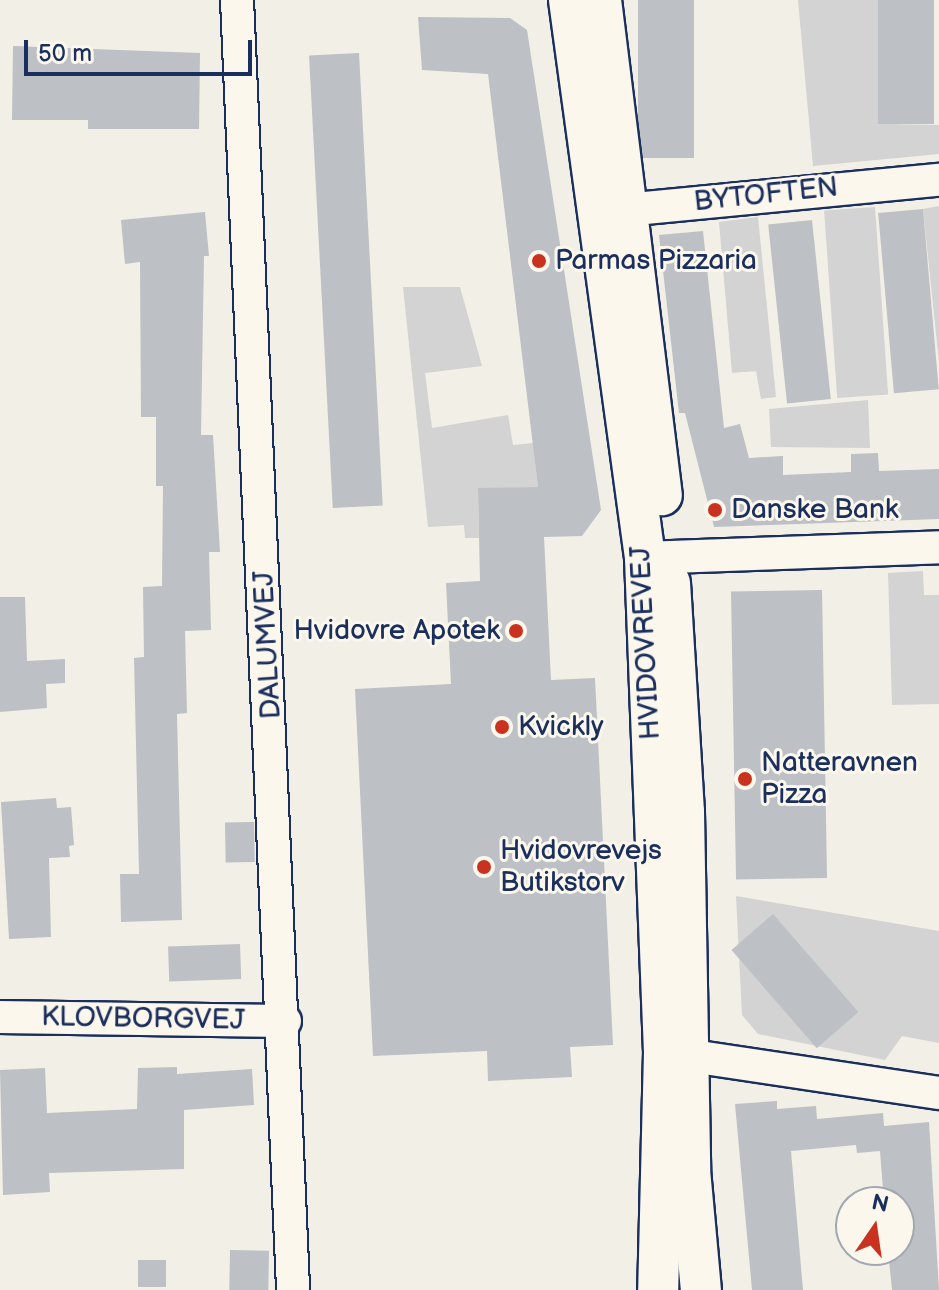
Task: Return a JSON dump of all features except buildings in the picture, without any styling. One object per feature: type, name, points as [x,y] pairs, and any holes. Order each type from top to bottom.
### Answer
[{"type":"street","name":"DALUMVEJ","points":[[237,0],[266,579],[293,1290]]},
{"type":"street","name":"HVIDOVREVEJ","points":[[569,0],[609,211],[656,558],[677,1054],[701,1290]]},
{"type":"street","name":"HVIDOVREVEJ","points":[[601,0],[609,211]]},
{"type":"street","name":"BYTOFTEN","points":[[609,211],[939,180]]},
{"type":"street","points":[[656,558],[939,547]]},
{"type":"street","name":"KLOVBORGVEJ","points":[[0,1017],[285,1021]]},
{"type":"street","name":"HVIDOVREVEJ","points":[[658,1290],[677,1054]]},
{"type":"street","points":[[677,1054],[939,1093]]},
{"type":"shaded area","points":[[798,0],[878,0],[889,124],[939,125],[939,154],[813,166]]},
{"type":"shaded area","points":[[939,206],[939,362],[923,209]]},
{"type":"shaded area","points":[[875,207],[888,395],[837,398],[824,211]]},
{"type":"shaded area","points":[[758,217],[776,397],[761,399],[756,371],[732,373],[719,222]]},
{"type":"shaded area","points":[[403,287],[460,287],[482,366],[425,373],[432,428],[508,415],[513,445],[533,443],[538,487],[478,489],[479,538],[465,538],[464,525],[428,527]]},
{"type":"shaded area","points":[[868,400],[870,448],[771,447],[769,409]]},
{"type":"shaded area","points":[[923,571],[924,595],[939,595],[939,704],[892,705],[888,573]]},
{"type":"shaded area","points":[[736,896],[939,931],[939,1043],[902,1036],[885,1060],[758,1034],[742,1015]]},
{"type":"place","name":"Parmas Pizzaria","points":[[539,261]]},
{"type":"place","name":"Danske Bank","points":[[715,510]]},
{"type":"place","name":"Hvidovre Apotek","points":[[516,631]]},
{"type":"place","name":"Kvickly","points":[[502,727]]},
{"type":"place","name":"Natteravnen Pizza","points":[[745,779]]},
{"type":"place","name":"Hvidovrevejs Butikstorv","points":[[484,867]]}]
